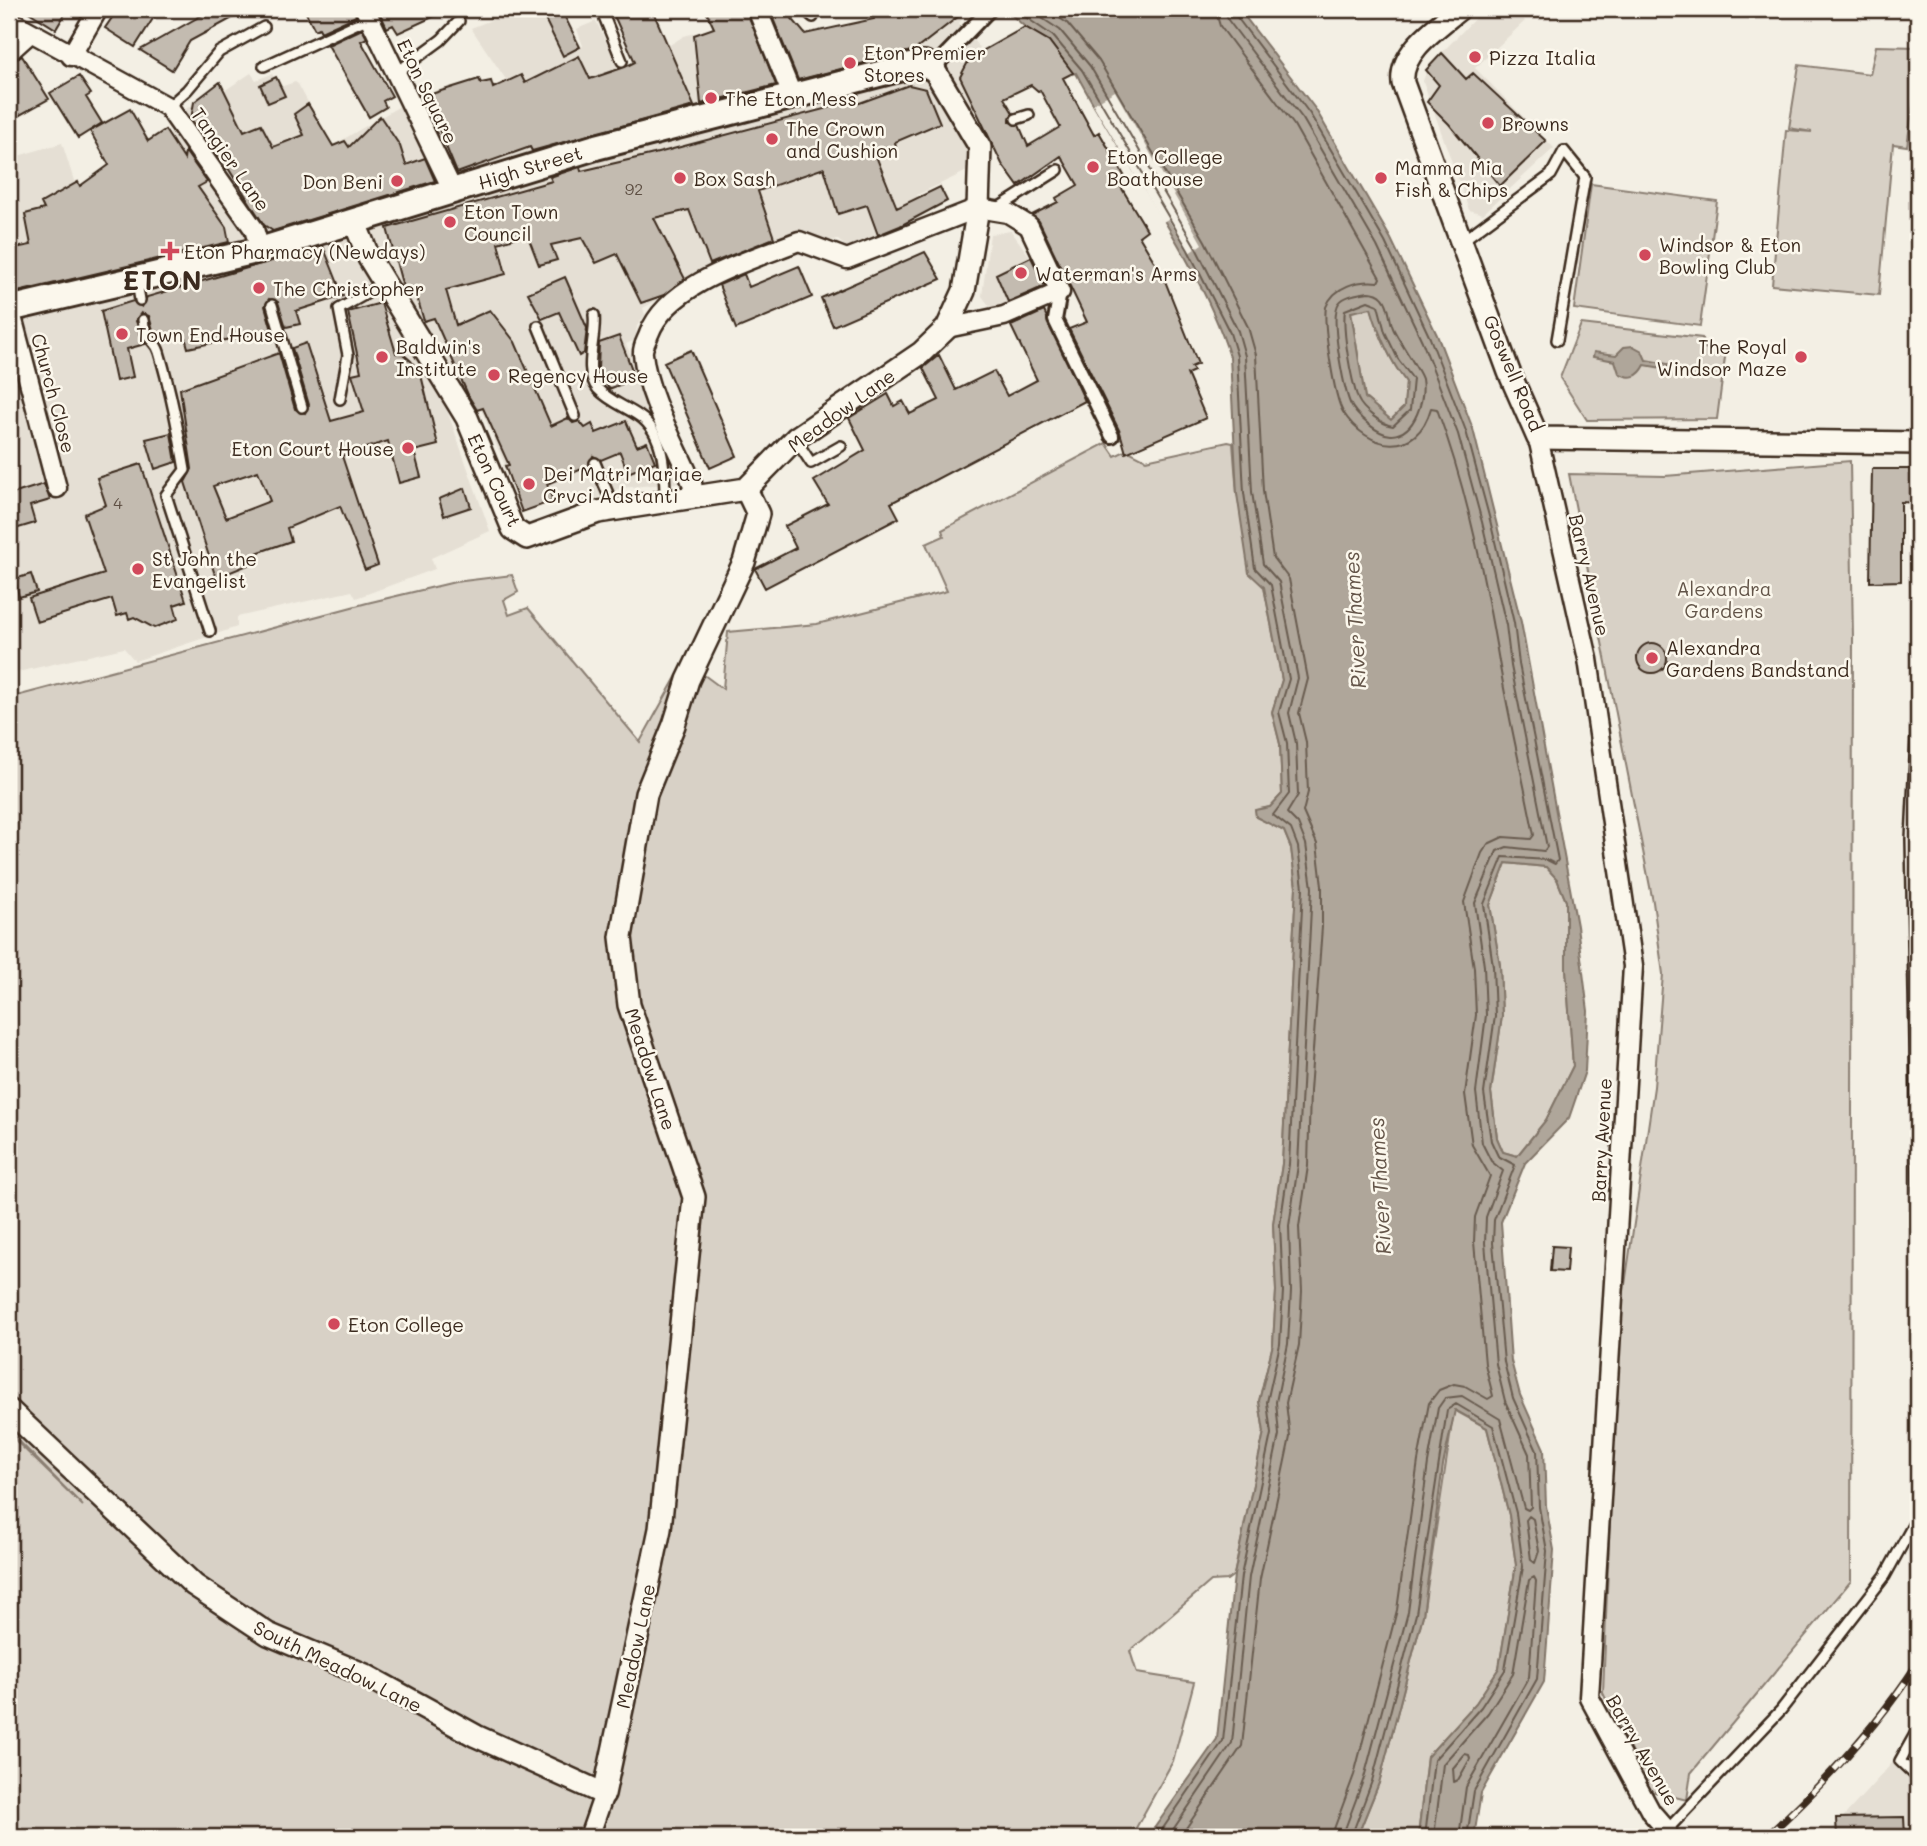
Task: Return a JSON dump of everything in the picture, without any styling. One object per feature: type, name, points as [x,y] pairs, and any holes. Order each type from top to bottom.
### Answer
[{"type":"main road","name":"High Street","points":[[9,309],[138,290],[254,256],[557,158],[914,65],[924,64],[933,68]]},
{"type":"street","points":[[71,56],[98,9]]},
{"type":"street","points":[[758,9],[792,95]]},
{"type":"street","points":[[933,68],[990,9]]},
{"type":"street","name":"Goswell Road","points":[[1459,9],[1417,46],[1402,72],[1509,372],[1538,438],[1918,443]]},
{"type":"street","name":"Eton Square","points":[[367,13],[453,191]]},
{"type":"street","name":"Tangier Lane","points":[[9,20],[29,34],[168,107],[254,229],[254,256]]},
{"type":"street","points":[[9,52],[29,34]]},
{"type":"street","name":"Meadow Lane","points":[[589,1837],[604,1794],[660,1529],[694,1197],[629,1005],[621,937],[646,794],[674,725],[688,680],[744,562],[758,514],[746,489],[796,438],[921,353],[947,328],[964,291],[986,209],[981,133],[933,68]]},
{"type":"street","points":[[694,497],[692,483],[652,390],[642,351],[655,317],[676,299],[721,272],[799,242],[847,259],[986,209],[1008,213],[1029,226],[1060,292],[1055,320],[1112,436]]},
{"type":"street","name":"Eton Court","points":[[355,222],[369,258],[467,418],[513,529],[527,538],[615,509],[746,489]]},
{"type":"street","points":[[947,328],[1004,316],[1060,292]]},
{"type":"street","name":"Church Close","points":[[9,309],[57,488]]},
{"type":"street","name":"Barry Avenue","points":[[1538,438],[1588,659],[1633,966],[1588,1697],[1651,1812],[1667,1830]]},
{"type":"street","name":"South Meadow Lane","points":[[9,1410],[194,1585],[268,1634],[365,1675],[476,1736],[604,1794]]},
{"type":"lane","points":[[601,9],[622,61]]},
{"type":"lane","points":[[804,9],[813,17]]},
{"type":"lane","points":[[264,66],[367,13]]},
{"type":"lane","points":[[397,73],[441,40],[460,21]]},
{"type":"lane","points":[[168,107],[187,90],[219,52],[264,27]]},
{"type":"lane","points":[[1016,119],[1029,115]]},
{"type":"lane","points":[[1462,241],[1551,175],[1564,151],[1585,177],[1557,340]]},
{"type":"lane","points":[[986,209],[1058,170]]},
{"type":"lane","points":[[340,399],[348,355],[339,309],[384,284]]},
{"type":"lane","points":[[272,305],[302,407]]},
{"type":"lane","points":[[594,315],[596,331],[590,367],[597,388],[642,418],[657,440],[666,467],[665,501]]},
{"type":"lane","points":[[143,320],[145,336],[158,348],[176,416],[186,470],[166,495],[210,631]]},
{"type":"lane","points":[[538,326],[575,416]]},
{"type":"lane","points":[[796,438],[811,463],[841,446]]},
{"type":"lane","points":[[595,463],[615,509]]},
{"type":"lane","points":[[1918,698],[1911,839],[1918,1191]]},
{"type":"lane","points":[[1667,1830],[1781,1710],[1885,1576],[1918,1516]]},
{"type":"lane","points":[[1918,1729],[1900,1761],[1918,1778]]},
{"type":"shaded area","points":[[519,9],[542,9],[564,55],[583,46],[577,29],[596,21],[622,75],[684,36],[714,28],[741,50],[761,43],[838,31],[838,26],[870,20],[869,9],[970,9],[959,23],[983,52],[1004,93],[974,109],[967,171],[917,195],[925,214],[853,252],[838,240],[782,242],[714,268],[643,308],[645,315],[637,326],[635,340],[626,344],[687,482],[620,488],[585,504],[582,498],[573,496],[524,510],[478,402],[447,410],[490,531],[431,558],[435,569],[356,598],[352,591],[237,617],[237,627],[135,661],[124,648],[9,674],[11,158],[62,143],[76,187],[169,136],[187,108],[224,91],[251,73],[256,80],[272,74],[280,87],[295,82],[298,84],[332,146],[405,103],[423,137],[516,101],[505,78],[471,28]]},
{"type":"shaded area","points":[[1484,9],[1516,9],[1525,21],[1475,68],[1554,148],[1483,214],[1469,210],[1423,81],[1428,67]]},
{"type":"shaded area","points":[[1812,9],[1918,9],[1918,16]]},
{"type":"shaded area","points":[[1011,231],[1033,261],[1043,284],[1042,288],[993,311],[982,296],[990,234]]},
{"type":"shaded area","points":[[1918,1733],[1918,1837],[1825,1837],[1885,1771]]},
{"type":"green space","points":[[1876,46],[1918,47],[1918,70],[1907,146],[1893,144],[1879,295],[1772,285],[1786,130],[1812,132],[1789,128],[1799,65],[1870,74]]},
{"type":"green space","name":"Windsor & Eton Bowling Club","points":[[1591,184],[1717,201],[1700,326],[1574,309]]},
{"type":"green space","points":[[1371,307],[1385,346],[1406,382],[1404,407],[1391,420],[1365,398],[1351,312]]},
{"type":"green space","points":[[1581,324],[1702,338],[1703,348],[1726,350],[1717,419],[1587,420],[1560,378]]},
{"type":"green space","points":[[1106,443],[1115,456],[1127,450],[1146,460],[1233,443],[1237,494],[1264,587],[1282,680],[1272,712],[1280,744],[1282,794],[1270,807],[1256,810],[1256,817],[1284,831],[1291,848],[1296,887],[1282,1164],[1273,1224],[1276,1291],[1273,1344],[1259,1401],[1264,1432],[1234,1575],[1227,1580],[1211,1581],[1130,1651],[1137,1673],[1194,1682],[1173,1761],[1131,1837],[9,1837],[9,1434],[83,1506],[9,1431],[9,698],[367,603],[455,582],[512,575],[518,592],[504,600],[509,615],[528,608],[640,742],[685,661],[723,689],[728,632],[817,624],[947,591],[926,544],[944,536],[942,530]]},
{"type":"green space","name":"Alexandra Gardens","points":[[1850,461],[1853,638],[1851,1581],[1691,1773],[1687,1800],[1650,1791],[1603,1693],[1617,1339],[1654,1087],[1663,974],[1653,902],[1569,474],[1665,476]]},
{"type":"green space","points":[[1506,863],[1546,867],[1557,879],[1566,901],[1566,968],[1573,1066],[1546,1120],[1517,1156],[1503,1152],[1497,1138],[1491,1092],[1502,1016],[1500,965],[1490,905]]},
{"type":"green space","points":[[1454,1410],[1487,1428],[1509,1515],[1516,1565],[1499,1668],[1476,1703],[1427,1757],[1418,1837],[1357,1837],[1379,1783],[1423,1615]]},
{"type":"water","name":"River Thames","points":[[1005,9],[1239,9],[1316,110],[1391,239],[1437,335],[1473,429],[1521,622],[1577,926],[1588,1011],[1585,1071],[1569,1118],[1525,1163],[1501,1222],[1511,1361],[1520,1395],[1544,1449],[1546,1506],[1554,1550],[1544,1682],[1481,1793],[1474,1837],[1418,1837],[1427,1757],[1476,1703],[1499,1668],[1516,1565],[1509,1515],[1487,1428],[1455,1410],[1443,1465],[1423,1615],[1379,1783],[1357,1837],[1148,1837],[1217,1739],[1234,1575],[1264,1432],[1259,1401],[1273,1344],[1276,1291],[1273,1224],[1282,1164],[1296,887],[1291,848],[1284,831],[1256,817],[1255,810],[1270,807],[1282,794],[1280,744],[1272,712],[1282,680],[1264,587],[1249,573],[1237,494],[1230,357],[1216,320],[1180,248],[1076,73],[1073,74],[1049,41],[1025,27]],"holes":[[[1371,308],[1385,346],[1406,382],[1404,407],[1391,420],[1365,398],[1351,312]],[[1506,863],[1546,867],[1557,879],[1566,901],[1566,968],[1573,1066],[1546,1120],[1517,1156],[1503,1152],[1497,1138],[1491,1092],[1502,1016],[1500,965],[1490,905]]]},
{"type":"water","points":[[1633,346],[1642,351],[1646,360],[1668,364],[1668,369],[1645,365],[1637,375],[1630,377],[1619,373],[1615,361],[1593,357],[1594,352],[1616,355],[1624,347]]},
{"type":"pier","points":[[1115,91],[1202,244],[1189,253],[1168,219],[1163,222],[1093,104]]},
{"type":"building","points":[[24,9],[68,9],[56,29]]},
{"type":"building","points":[[118,9],[159,9],[135,47],[105,28]]},
{"type":"building","points":[[213,9],[249,9],[190,41],[172,70],[140,50]]},
{"type":"building","points":[[304,9],[354,9],[356,16],[321,32],[319,28],[315,30]]},
{"type":"building","points":[[378,9],[450,9],[398,33],[393,25],[387,28]]},
{"type":"building","points":[[540,9],[561,9],[580,47],[563,56]]},
{"type":"building","points":[[611,9],[652,9],[694,106],[532,151],[530,147],[457,173],[425,96],[479,79],[481,83],[491,81],[493,88],[521,75],[525,83],[579,56],[590,79],[625,67],[635,62]]},
{"type":"building","points":[[705,9],[746,9],[776,85],[701,104],[694,35],[714,28]]},
{"type":"building","points":[[769,9],[784,9],[805,34],[874,19],[875,9],[968,9],[915,50],[798,80]]},
{"type":"building","points":[[1025,27],[1049,41],[1073,73],[1063,78],[1094,135],[1099,132],[1125,177],[1118,182],[1147,230],[1139,236],[1163,276],[1198,364],[1191,367],[1194,371],[1187,374],[1206,418],[1126,453],[1120,432],[1069,329],[1087,322],[1039,221],[1032,215],[1058,202],[1056,198],[1078,185],[1061,156],[1018,186],[1002,164],[960,77],[970,58]],"holes":[[[1031,85],[1040,90],[1060,127],[1028,146],[1019,125],[1010,122],[1013,113],[1004,98]]]},
{"type":"building","points":[[362,29],[367,38],[361,41],[392,96],[383,101],[386,107],[369,117],[328,45]]},
{"type":"building","name":"Browns","points":[[1442,53],[1466,79],[1473,73],[1546,141],[1500,186],[1449,124],[1427,102],[1439,85],[1426,70]]},
{"type":"building","points":[[22,56],[49,99],[9,121],[9,63]]},
{"type":"building","points":[[79,76],[91,94],[86,97],[102,123],[78,138],[50,93]]},
{"type":"building","points":[[276,77],[285,96],[268,103],[260,85]]},
{"type":"building","points":[[220,82],[244,131],[261,124],[273,147],[304,135],[294,114],[308,104],[333,146],[345,141],[349,147],[380,116],[400,146],[406,165],[425,158],[435,181],[273,231],[264,225],[228,168],[226,169],[191,119],[194,102]]},
{"type":"building","points":[[909,85],[926,89],[940,123],[895,142],[896,148],[876,156],[897,208],[940,187],[947,201],[900,226],[878,235],[867,205],[838,214],[824,168],[758,191],[774,238],[710,264],[689,210],[654,218],[685,279],[664,295],[641,303],[617,254],[596,263],[582,238],[551,245],[557,260],[539,265],[527,234],[498,243],[506,274],[446,290],[456,325],[490,310],[515,342],[551,426],[568,418],[573,423],[579,421],[585,428],[592,424],[596,433],[626,421],[637,446],[647,442],[655,462],[628,473],[620,452],[601,460],[593,456],[589,466],[547,484],[553,501],[522,512],[505,466],[509,465],[483,408],[477,410],[469,397],[434,318],[424,321],[415,290],[404,291],[387,228],[552,181],[550,177],[580,167],[581,171],[854,101],[854,105]]},
{"type":"building","points":[[130,109],[148,141],[165,130],[184,159],[185,151],[207,182],[198,187],[226,227],[229,242],[9,294],[9,249],[31,245],[25,214],[44,209],[41,203],[78,182],[80,186],[109,165],[90,131]]},
{"type":"building","points":[[323,246],[343,296],[296,311],[300,324],[286,327],[278,302],[269,299],[265,306],[272,330],[188,348],[184,333],[160,340],[153,330],[149,316],[141,313],[136,321],[145,344],[127,349],[133,377],[116,381],[101,311],[133,301],[142,307],[147,297]]},
{"type":"building","points":[[925,252],[941,279],[833,326],[821,298]]},
{"type":"building","name":"Waterman's Arms","points":[[1031,257],[1045,286],[1008,302],[996,274]]},
{"type":"building","points":[[799,266],[812,297],[736,329],[719,285],[744,274],[749,287]]},
{"type":"building","points":[[565,277],[587,328],[584,353],[579,356],[559,312],[542,319],[528,293]]},
{"type":"building","points":[[381,303],[396,353],[403,354],[411,361],[421,375],[438,445],[414,451],[421,477],[399,483],[388,441],[342,456],[378,565],[365,570],[340,506],[287,528],[291,541],[245,557],[248,565],[216,578],[185,482],[192,469],[180,389],[279,353],[295,409],[305,413],[309,405],[292,348],[306,343],[331,421],[364,412],[352,374],[361,372],[348,312]],"holes":[[[258,471],[270,501],[226,518],[213,486]]]},
{"type":"building","points":[[1044,311],[1085,401],[891,503],[899,518],[765,588],[755,569],[796,548],[785,526],[828,504],[814,481],[865,450],[849,418],[888,394],[894,406],[903,401],[910,414],[939,400],[923,368],[939,355],[956,390],[994,371],[1007,396],[1037,380],[1011,326]]},
{"type":"building","points":[[619,336],[631,367],[632,380],[609,389],[598,369],[599,343]]},
{"type":"building","points":[[691,350],[737,456],[710,468],[664,362]]},
{"type":"building","points":[[171,433],[176,462],[155,469],[146,439]]},
{"type":"building","name":"St John the Evangelist","points":[[141,464],[186,601],[174,605],[178,619],[154,628],[134,617],[129,619],[127,613],[117,616],[112,599],[37,622],[29,598],[104,574],[84,514],[106,505],[97,478]]},
{"type":"building","points":[[1872,469],[1918,469],[1918,503],[1901,502],[1901,581],[1870,582]]},
{"type":"building","points":[[44,484],[50,500],[30,506],[35,523],[15,529],[9,509],[9,495]]},
{"type":"building","points":[[465,488],[471,507],[444,516],[439,499]]},
{"type":"building","points":[[31,574],[37,592],[19,597],[15,579]]},
{"type":"building","name":"Alexandra Gardens Bandstand","points":[[1652,643],[1663,647],[1667,658],[1663,669],[1652,673],[1641,669],[1637,658],[1641,647]]},
{"type":"building","points":[[1552,1246],[1568,1247],[1566,1272],[1550,1271]]},
{"type":"building","points":[[1904,1817],[1905,1837],[1837,1837],[1836,1818]]},
{"type":"railway","points":[[1766,1837],[1848,1755],[1885,1710],[1918,1663]]},
{"type":"place","name":"Pizza Italia","points":[[1475,57]]},
{"type":"place","name":"Eton Premier Stores","points":[[850,63]]},
{"type":"place","name":"The Eton Mess","points":[[711,98]]},
{"type":"place","name":"Browns","points":[[1488,123]]},
{"type":"place","name":"The Crown and Cushion","points":[[772,139]]},
{"type":"place","name":"Eton College Boathouse","points":[[1093,167]]},
{"type":"place","name":"Box Sash","points":[[680,178]]},
{"type":"place","name":"Mamma Mia Fish & Chips","points":[[1381,178]]},
{"type":"place","name":"Don Beni","points":[[397,181]]},
{"type":"place","name":"Eton Town Council","points":[[450,222]]},
{"type":"place","name":"Eton Pharmacy (Newdays)","points":[[170,251]]},
{"type":"place","name":"Windsor & Eton Bowling Club","points":[[1645,255]]},
{"type":"place","name":"Waterman's Arms","points":[[1021,273]]},
{"type":"place","name":"The Christopher","points":[[259,288]]},
{"type":"place","name":"Town End House","points":[[122,334]]},
{"type":"place","name":"Baldwin's Institute","points":[[382,357]]},
{"type":"place","name":"The Royal Windsor Maze","points":[[1801,357]]},
{"type":"place","name":"Regency House","points":[[494,375]]},
{"type":"place","name":"Eton Court House","points":[[408,448]]},
{"type":"place","name":"Dei Matri Mariae Crvci Adstanti","points":[[529,484]]},
{"type":"place","name":"St John the Evangelist","points":[[138,569]]},
{"type":"place","name":"Alexandra Gardens Bandstand","points":[[1652,658]]},
{"type":"place","name":"Eton College","points":[[334,1324]]},
{"type":"district","name":"ETON","points":[[163,280]]}]
